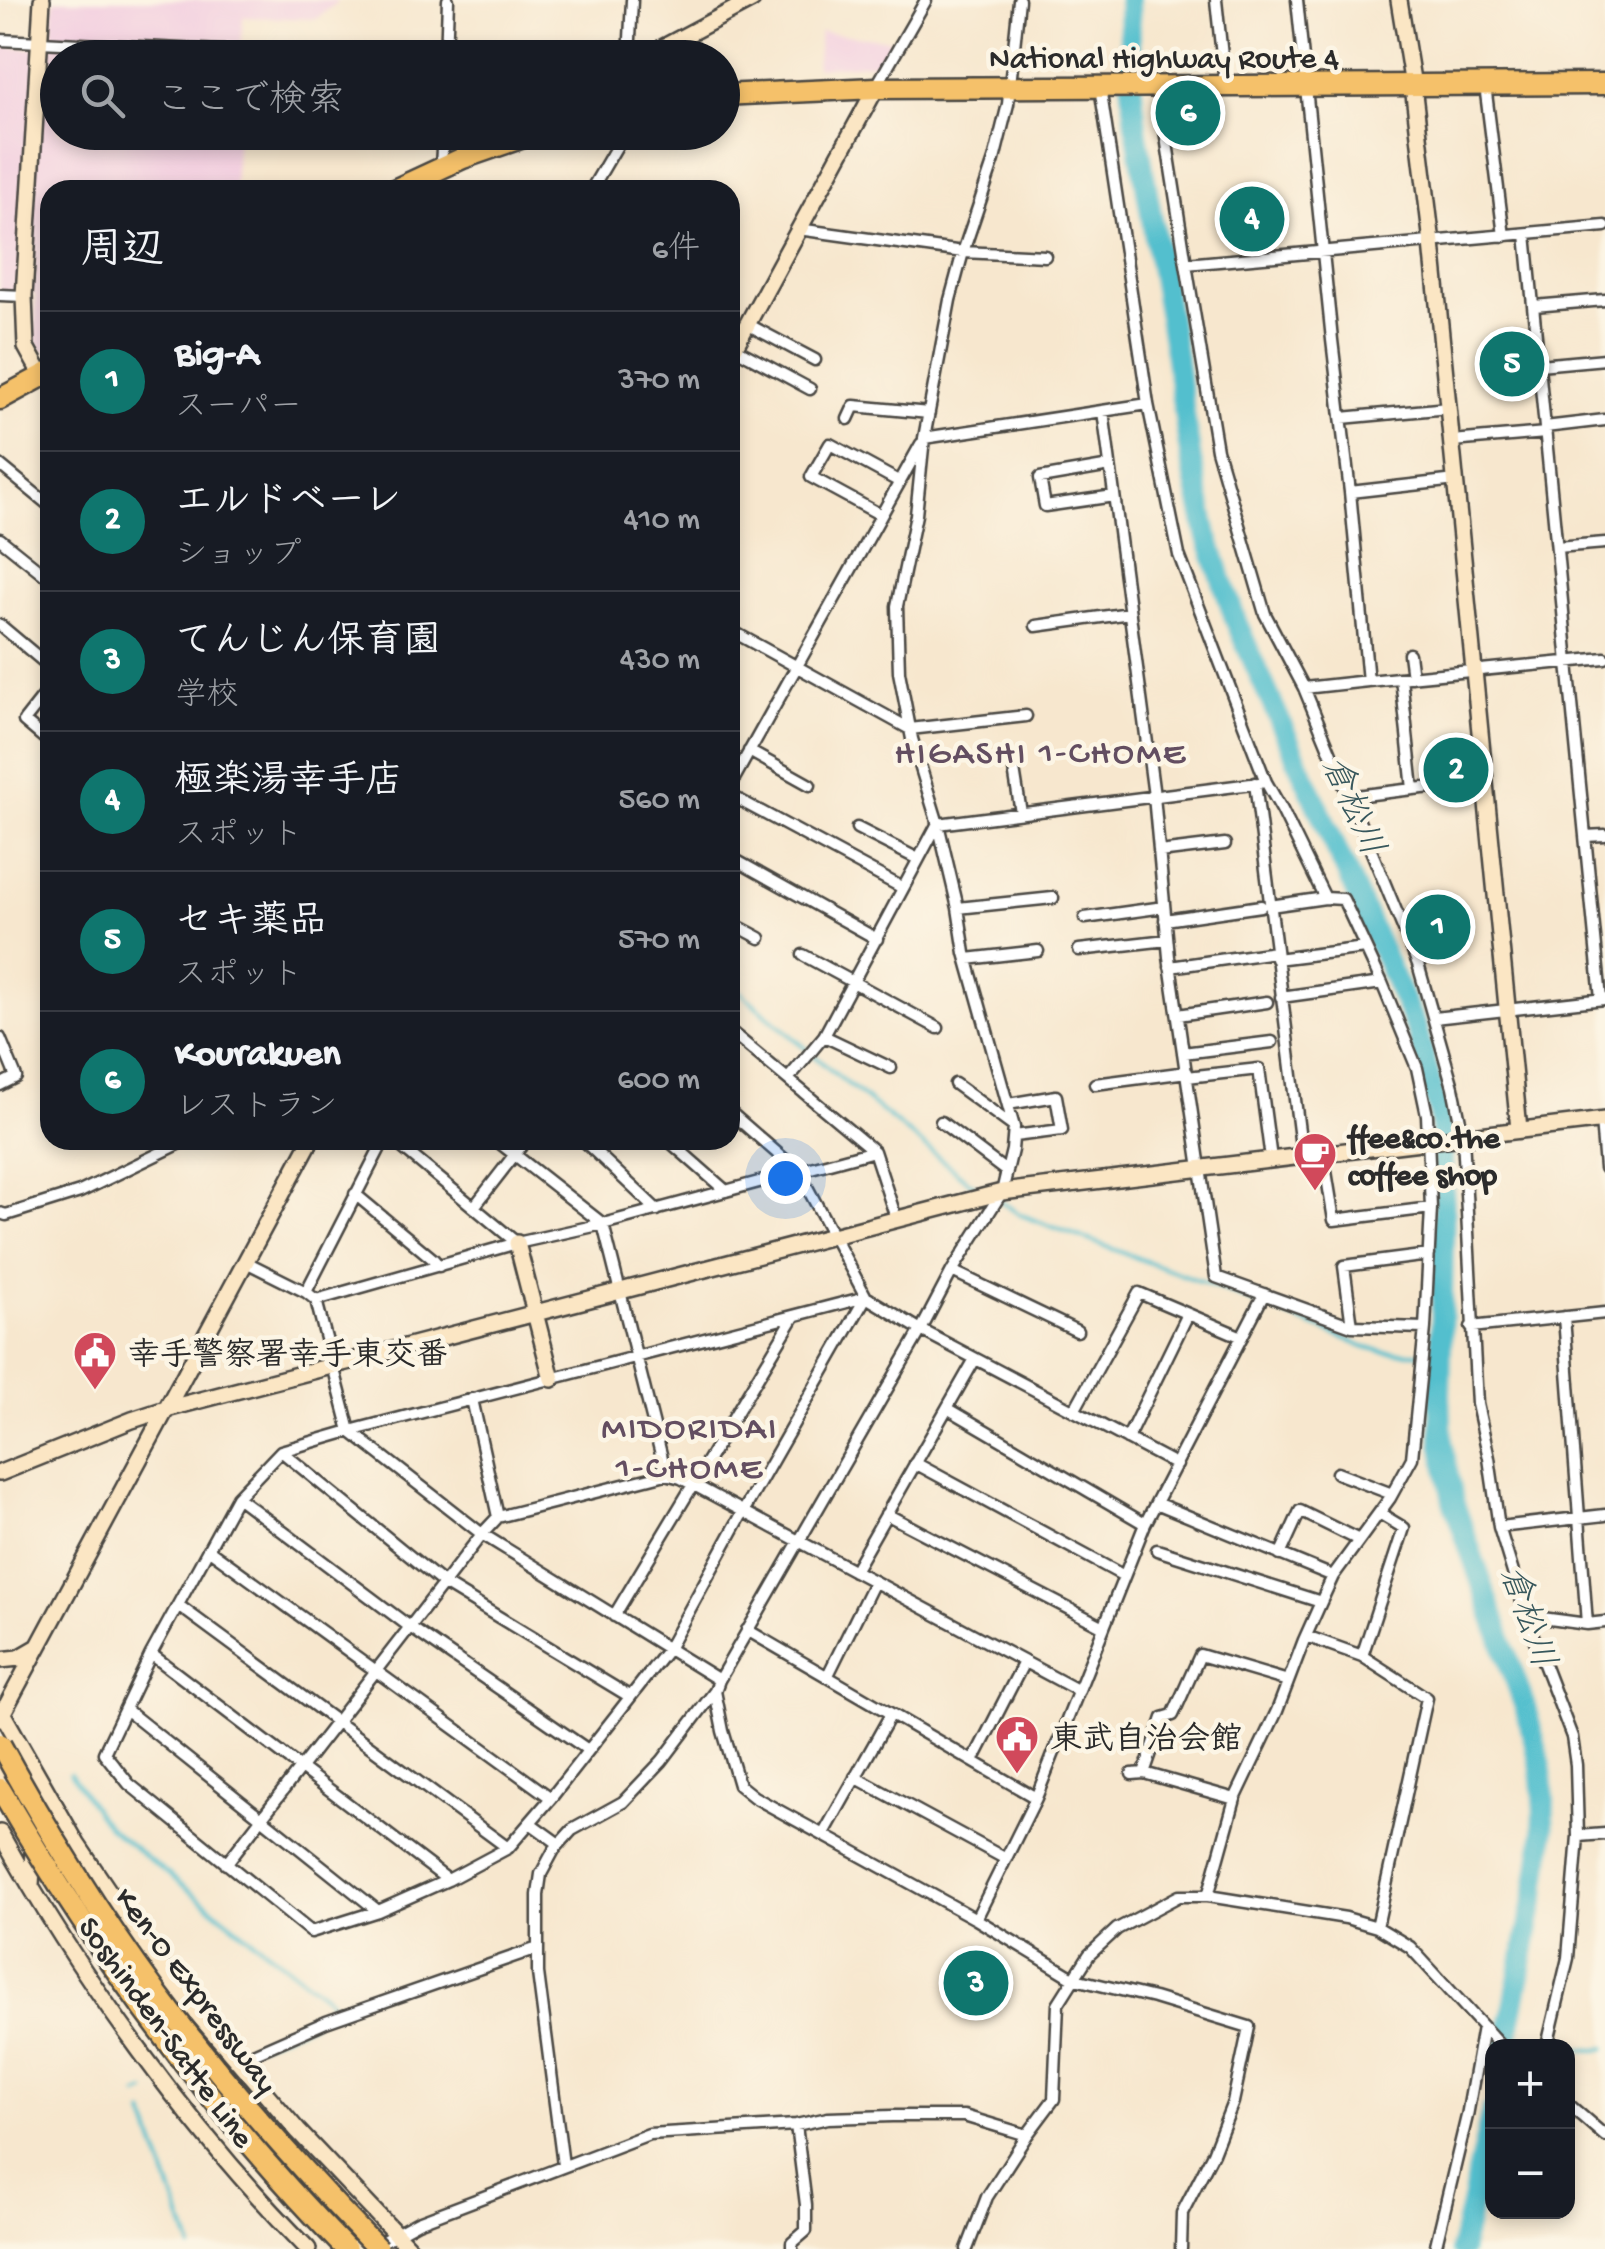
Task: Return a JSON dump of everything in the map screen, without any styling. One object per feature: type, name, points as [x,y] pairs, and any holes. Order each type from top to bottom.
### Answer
[{"type":"highway","name":"National Highway Route 4","points":[[740,94],[876,88],[1605,84]]},
{"type":"highway","points":[[415,180],[486,150]]},
{"type":"highway","points":[[0,398],[40,377]]},
{"type":"highway","name":"Ken-O Expressway","points":[[0,1744],[73,1870],[175,2018],[283,2148],[378,2249]]},
{"type":"highway","name":"Ken-O Expressway","points":[[0,1788],[70,1904],[159,2032],[232,2123],[346,2249]]},
{"type":"street","points":[[40,366],[26,347],[24,296],[42,0]]},
{"type":"street","points":[[447,40],[448,0]]},
{"type":"street","points":[[630,40],[632,0]]},
{"type":"street","points":[[681,40],[752,0]]},
{"type":"street","points":[[740,337],[926,0]]},
{"type":"street","points":[[564,2165],[540,1992],[541,1874],[572,1830],[623,1802],[662,1761],[717,1685],[952,1271],[1002,1192],[1007,1172],[1014,1132],[967,959],[938,824],[910,729],[899,672],[898,606],[950,300],[994,160],[1010,87],[1019,0]]},
{"type":"street","points":[[1216,0],[1224,84]]},
{"type":"street","points":[[1298,0],[1368,681]]},
{"type":"street","points":[[1400,0],[1432,243],[1520,1129]]},
{"type":"street","points":[[0,40],[39,40]]},
{"type":"street","points":[[1485,85],[1504,236]]},
{"type":"street","points":[[1153,86],[1218,450],[1265,614],[1304,688],[1418,964],[1460,1137],[1477,1404],[1499,1527],[1526,1616],[1572,1737],[1576,1765],[1578,1836],[1568,1958],[1549,2039]]},
{"type":"street","points":[[1109,87],[1148,404],[1179,555],[1260,782],[1265,906],[1276,956],[1302,1155]]},
{"type":"street","points":[[441,168],[442,150]]},
{"type":"street","points":[[463,158],[470,150]]},
{"type":"street","points":[[598,180],[615,150]]},
{"type":"street","points":[[1186,264],[1605,226]]},
{"type":"street","points":[[798,230],[962,252],[1044,256]]},
{"type":"street","points":[[1434,1018],[1603,999],[1600,925],[1591,894],[1526,234]]},
{"type":"street","points":[[0,295],[24,296]]},
{"type":"street","points":[[1534,306],[1605,300]]},
{"type":"street","points":[[747,324],[815,360]]},
{"type":"street","points":[[740,356],[810,389]]},
{"type":"street","points":[[1539,365],[1605,360]]},
{"type":"street","points":[[924,438],[1148,404]]},
{"type":"street","points":[[848,419],[854,406],[929,413]]},
{"type":"street","points":[[1342,418],[1448,408]]},
{"type":"street","points":[[1103,410],[1154,796],[1170,967],[1216,1277],[1352,1326],[1424,1328]]},
{"type":"street","points":[[1452,441],[1605,420]]},
{"type":"street","points":[[740,768],[924,438]]},
{"type":"street","points":[[881,515],[811,477],[830,444],[900,482]]},
{"type":"street","points":[[0,466],[40,497]]},
{"type":"street","points":[[1110,466],[1040,478],[1045,506],[1114,496]]},
{"type":"street","points":[[1350,492],[1456,480]]},
{"type":"street","points":[[0,539],[40,572]]},
{"type":"street","points":[[1557,547],[1605,543]]},
{"type":"street","points":[[1036,626],[1130,613]]},
{"type":"street","points":[[0,625],[40,659]]},
{"type":"street","points":[[740,635],[910,729],[1026,716]]},
{"type":"street","points":[[1409,654],[1413,788]]},
{"type":"street","points":[[1304,688],[1605,658]]},
{"type":"street","points":[[40,701],[24,721],[40,735]]},
{"type":"street","points":[[750,751],[810,786]]},
{"type":"street","points":[[1013,764],[1021,813]]},
{"type":"street","points":[[938,824],[1260,782]]},
{"type":"street","points":[[1260,782],[1282,810],[1325,898]]},
{"type":"street","points":[[1348,797],[1484,782]]},
{"type":"street","points":[[740,799],[903,888]]},
{"type":"street","points":[[788,1079],[824,1036],[938,824]]},
{"type":"street","points":[[857,828],[918,858]]},
{"type":"street","points":[[1585,836],[1605,835]]},
{"type":"street","points":[[1159,852],[1225,844]]},
{"type":"street","points":[[740,864],[877,939]]},
{"type":"street","points":[[1591,894],[1605,893]]},
{"type":"street","points":[[958,908],[1053,898]]},
{"type":"street","points":[[1085,918],[1325,898],[1343,900],[1416,1068],[1432,1140],[1429,1255],[1412,1458],[1321,1602],[1277,1711],[1235,1799],[1208,1896]]},
{"type":"street","points":[[740,927],[760,938]]},
{"type":"street","points":[[1079,950],[1167,940]]},
{"type":"street","points":[[1170,967],[1365,948]]},
{"type":"street","points":[[967,959],[1038,951]]},
{"type":"street","points":[[803,955],[938,1028]]},
{"type":"street","points":[[1281,997],[1382,984]]},
{"type":"street","points":[[1178,1015],[1267,1002]]},
{"type":"street","points":[[824,1036],[891,1068]]},
{"type":"street","points":[[0,1038],[16,1078],[0,1085]]},
{"type":"street","points":[[740,1039],[874,1151],[896,1218]]},
{"type":"street","points":[[1184,1053],[1272,1042]]},
{"type":"street","points":[[1095,1084],[1258,1069],[1271,1159]]},
{"type":"street","points":[[955,1084],[1014,1132],[1062,1130],[1056,1096],[1008,1104]]},
{"type":"street","points":[[0,1474],[166,1409],[1002,1192],[1603,1120],[1605,1168]]},
{"type":"street","points":[[740,1121],[799,1172],[866,1297],[920,1330],[1177,1466]]},
{"type":"street","points":[[942,1122],[1007,1172]]},
{"type":"street","points":[[0,1213],[6,1216],[80,1192],[166,1150]]},
{"type":"street","points":[[1,1716],[306,1150]]},
{"type":"street","points":[[306,1292],[379,1150]]},
{"type":"street","points":[[405,1150],[517,1243],[552,1379]]},
{"type":"street","points":[[508,1150],[603,1224],[666,1474]]},
{"type":"street","points":[[474,1207],[518,1150]]},
{"type":"street","points":[[594,1150],[658,1210]]},
{"type":"street","points":[[679,1150],[726,1191]]},
{"type":"street","points":[[316,1300],[517,1243],[658,1210],[874,1151]]},
{"type":"street","points":[[1324,1153],[1334,1220],[1431,1208]]},
{"type":"street","points":[[355,1194],[439,1266]]},
{"type":"street","points":[[1352,1326],[1344,1266],[1429,1255]]},
{"type":"street","points":[[246,1262],[316,1300],[350,1431],[482,1534],[717,1685],[723,1731],[740,1785],[754,1797],[1074,1979],[1249,2027],[1232,2102],[1214,2153],[1182,2212],[1181,2249]]},
{"type":"street","points":[[952,1271],[1077,1331]]},
{"type":"street","points":[[1074,1411],[1139,1293],[1242,1337]]},
{"type":"street","points":[[976,1920],[1036,1798],[1145,1524],[1264,1294]]},
{"type":"street","points":[[866,1297],[668,1650],[508,1848],[378,1911],[311,1932],[128,1784],[104,1753],[151,1654],[236,1497],[281,1451],[866,1297]]},
{"type":"street","points":[[1472,1326],[1605,1313]]},
{"type":"street","points":[[1127,1439],[1188,1314]]},
{"type":"street","points":[[614,1616],[794,1316]]},
{"type":"street","points":[[1564,1317],[1586,1624]]},
{"type":"street","points":[[854,1571],[975,1359]]},
{"type":"street","points":[[472,1399],[498,1517]]},
{"type":"street","points":[[946,1408],[1145,1524]]},
{"type":"street","points":[[281,1451],[444,1584],[630,1696]]},
{"type":"street","points":[[916,1463],[1124,1576]]},
{"type":"street","points":[[1337,1473],[1392,1494]]},
{"type":"street","points":[[226,1864],[498,1517],[666,1474],[692,1484],[1078,1691]]},
{"type":"street","points":[[236,1497],[410,1627],[588,1750]]},
{"type":"street","points":[[1156,1503],[1334,1576]]},
{"type":"street","points":[[1280,1555],[1300,1511],[1359,1540]]},
{"type":"street","points":[[1362,1656],[1404,1528],[1379,1513]]},
{"type":"street","points":[[886,1514],[1104,1627]]},
{"type":"street","points":[[1499,1527],[1605,1514]]},
{"type":"street","points":[[208,1549],[551,1798]]},
{"type":"street","points":[[1156,1550],[1321,1602]]},
{"type":"street","points":[[828,1677],[874,1582]]},
{"type":"street","points":[[178,1604],[508,1848]]},
{"type":"street","points":[[1526,1616],[1586,1624],[1605,1622]]},
{"type":"street","points":[[748,1630],[1036,1798]]},
{"type":"street","points":[[1306,1636],[1362,1656],[1428,1698],[1377,1927]]},
{"type":"street","points":[[0,1660],[19,1658],[38,1647]]},
{"type":"street","points":[[151,1654],[448,1880]]},
{"type":"street","points":[[1235,1799],[1138,1773],[1163,1718],[1172,1715],[1200,1655],[1288,1680]]},
{"type":"street","points":[[972,1762],[1024,1662]]},
{"type":"street","points":[[125,1708],[378,1911]]},
{"type":"street","points":[[823,1835],[890,1714]]},
{"type":"street","name":"Soshinden-Satte Line","points":[[1,1716],[134,1932],[298,2132],[410,2249]]},
{"type":"street","points":[[0,1770],[31,1821],[32,1889]]},
{"type":"street","points":[[855,1777],[1006,1859]]},
{"type":"street","points":[[530,1823],[559,1844]]},
{"type":"street","name":"Soshinden-Satte Line","points":[[0,1834],[101,1994],[166,2086],[308,2249]]},
{"type":"street","points":[[1578,1836],[1605,1834]]},
{"type":"street","points":[[0,1845],[16,1861]]},
{"type":"street","points":[[967,2249],[986,2197],[1054,2100],[1058,2004],[1089,1955],[1117,1929],[1179,1896],[1208,1896],[1346,1918],[1377,1927],[1410,1948],[1494,2039]]},
{"type":"street","points":[[237,2061],[326,2022],[538,1948]]},
{"type":"street","points":[[1435,2249],[1486,2032]]},
{"type":"street","points":[[1575,2109],[1603,2131]]},
{"type":"street","points":[[368,2249],[418,2222],[649,2134],[796,2124],[828,2118],[964,2116],[1027,2135]]},
{"type":"street","points":[[792,2249],[792,2243],[806,2231],[796,2124]]},
{"type":"shaded area","points":[[54,0],[336,0],[316,19],[243,17],[241,40],[52,40]]},
{"type":"shaded area","points":[[820,32],[892,40],[878,63],[816,68]]},
{"type":"shaded area","points":[[0,46],[40,49],[40,150],[236,150],[235,180],[40,180],[40,350],[35,339],[35,293],[0,291]]},
{"type":"waterway","name":"倉松川","points":[[1129,0],[1137,134],[1207,535],[1237,624],[1417,1031],[1440,1116],[1444,1205],[1442,1442],[1453,1501],[1526,1710],[1540,1762],[1544,1798],[1536,1891],[1507,2039]]},
{"type":"waterway","points":[[740,992],[834,1073],[985,1192]]},
{"type":"waterway","points":[[998,1200],[1021,1215],[1363,1346],[1384,1352],[1441,1354]]},
{"type":"waterway","points":[[70,1773],[110,1829],[329,1999],[332,2013]]},
{"type":"waterway","points":[[258,2045],[314,2022]]},
{"type":"waterway","points":[[1575,2049],[1605,2048]]},
{"type":"waterway","points":[[138,2095],[146,2092]]},
{"type":"waterway","points":[[144,2114],[192,2249]]},
{"type":"waterway","name":"倉松川","points":[[1461,2249],[1488,2129]]},
{"type":"place","name":"Kourakuen","points":[[1188,113]]},
{"type":"place","name":"極楽湯幸手店","points":[[1252,219]]},
{"type":"place","name":"セキ薬品","points":[[1512,364]]},
{"type":"place","name":"エルドベーレ","points":[[1456,770]]},
{"type":"place","name":"Big-A","points":[[1438,927]]},
{"type":"place","name":"ffee&co.the coffee shop","points":[[1315,1192]]},
{"type":"place","name":"幸手警察署幸手東交番","points":[[95,1391]]},
{"type":"place","name":"東武自治会館","points":[[1017,1775]]},
{"type":"place","name":"てんじん保育園","points":[[976,1983]]},
{"type":"district","name":"HIGASHI 1-CHOME","points":[[1041,750]]},
{"type":"district","name":"MIDORIDAI 1-CHOME","points":[[690,1445]]}]
